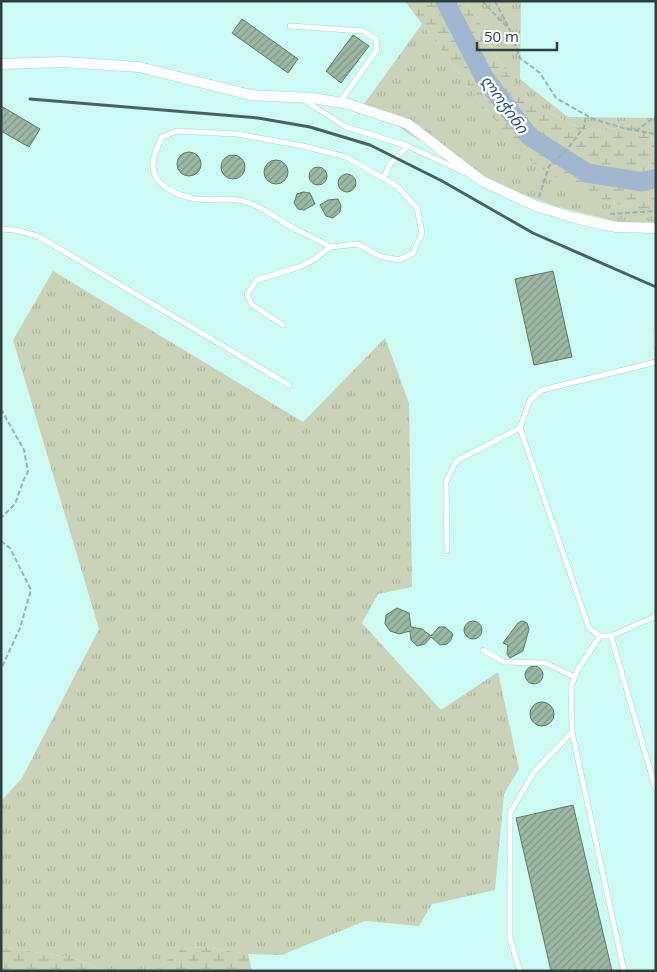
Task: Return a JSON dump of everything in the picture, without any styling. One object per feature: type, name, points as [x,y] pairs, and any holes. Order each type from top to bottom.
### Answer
[{"type":"street","points":[[1,64],[63,62],[138,67],[251,95],[298,97],[340,103],[408,124],[482,181],[536,206],[575,218],[616,227],[656,228]]},
{"type":"lane","points":[[290,26],[363,31],[376,39],[377,50],[340,103]]},
{"type":"lane","points":[[298,97],[346,128],[408,146],[482,181]]},
{"type":"lane","points":[[283,325],[252,305],[248,294],[257,280],[299,267],[313,260],[330,247],[358,244],[378,256],[399,260],[412,253],[422,233],[417,208],[398,186],[346,156],[237,134],[177,132],[162,137],[155,152],[153,167],[158,182],[172,191],[195,199],[229,199],[247,202],[267,210],[292,227],[330,247]]},
{"type":"lane","points":[[384,178],[390,164],[408,146]]},
{"type":"lane","points":[[1,229],[15,230],[38,236],[289,385]]},
{"type":"lane","points":[[656,330],[656,346]]},
{"type":"lane","points":[[656,362],[542,390],[530,400],[520,428],[589,628],[600,636],[611,636],[656,616]]},
{"type":"lane","points":[[448,551],[446,482],[456,461],[520,428]]},
{"type":"lane","points":[[600,636],[571,686],[572,732],[624,971]]},
{"type":"lane","points":[[611,636],[656,790]]},
{"type":"lane","points":[[483,650],[504,662],[545,663],[575,677]]},
{"type":"lane","points":[[520,971],[510,938],[510,812],[534,772],[572,732]]},
{"type":"path","points":[[482,1],[510,30]]},
{"type":"path","points":[[495,1],[510,30],[520,58],[540,73],[556,98],[586,115],[636,131],[656,134]]},
{"type":"path","points":[[536,206],[549,166],[566,151],[584,127],[586,115]]},
{"type":"path","points":[[636,131],[656,116]]},
{"type":"path","points":[[609,214],[656,211]]},
{"type":"path","points":[[1,409],[24,450],[28,472],[15,504],[1,518]]},
{"type":"path","points":[[1,541],[10,548],[31,590],[20,628],[1,669]]},
{"type":"green space","points":[[405,1],[465,1],[484,28],[494,53],[517,87],[536,105],[572,125],[601,131],[636,124],[656,143],[656,214],[590,198],[533,163],[486,110]]},
{"type":"green space","points":[[465,1],[521,1],[520,79],[568,117],[656,118],[656,143],[636,124],[601,131],[572,125],[536,105],[517,87],[494,53],[484,28]]},
{"type":"green space","points":[[422,24],[486,110],[590,198],[656,214],[656,222],[618,222],[555,206],[504,187],[414,137],[364,104]]},
{"type":"green space","points":[[53,271],[303,422],[385,338],[409,403],[412,587],[378,594],[362,623],[441,710],[498,672],[519,769],[504,794],[495,890],[432,904],[419,926],[365,921],[282,955],[248,954],[204,947],[182,949],[153,971],[103,971],[74,958],[1,947],[1,801],[22,778],[99,629],[13,340]]},
{"type":"green space","points":[[1,947],[74,958],[103,971],[1,971]]},
{"type":"green space","points":[[204,947],[248,954],[252,971],[153,971],[182,949]]},
{"type":"building","points":[[242,19],[298,59],[288,73],[232,33]]},
{"type":"building","points":[[353,35],[369,46],[341,83],[326,71]]},
{"type":"building","points":[[1,106],[40,129],[29,147],[1,131]]},
{"type":"building","points":[[189,152],[198,155],[201,164],[198,173],[189,176],[180,173],[177,164],[180,155]]},
{"type":"building","points":[[233,155],[242,158],[245,167],[242,176],[233,179],[224,176],[221,167],[224,158]]},
{"type":"building","points":[[276,160],[285,163],[288,172],[285,181],[276,184],[267,181],[264,172],[267,163]]},
{"type":"building","points":[[314,167],[322,167],[327,172],[325,183],[314,185],[309,180],[309,172]]},
{"type":"building","points":[[343,174],[351,174],[356,179],[354,190],[343,192],[338,187],[338,179]]},
{"type":"building","points":[[303,192],[310,193],[315,204],[304,210],[298,209],[294,203],[297,194]]},
{"type":"building","points":[[338,199],[341,206],[340,212],[333,218],[326,216],[320,205],[328,200]]},
{"type":"building","points":[[553,271],[572,357],[534,365],[515,279]]},
{"type":"building","points":[[397,608],[409,613],[411,627],[422,629],[431,636],[439,627],[445,627],[453,634],[451,640],[447,644],[440,645],[431,637],[425,644],[417,646],[411,640],[410,631],[399,634],[390,631],[385,624],[386,615]]},
{"type":"building","points":[[469,621],[477,621],[482,626],[480,637],[469,639],[464,634],[464,626]]},
{"type":"building","points":[[522,621],[527,623],[529,629],[523,651],[510,658],[507,654],[508,645],[503,643],[518,623]]},
{"type":"building","points":[[534,666],[540,669],[543,675],[540,681],[534,684],[528,681],[525,675],[528,669]]},
{"type":"building","points":[[542,702],[551,705],[554,714],[551,723],[542,726],[533,723],[530,714],[533,705]]},
{"type":"building","points":[[573,805],[612,971],[551,971],[516,818]]},
{"type":"waterway","name":"ლოჭინი","points":[[445,1],[484,77],[529,136],[587,173],[643,182],[656,178]]},
{"type":"railway","points":[[30,99],[258,118],[310,127],[370,145],[442,181],[533,233],[656,287]]}]
